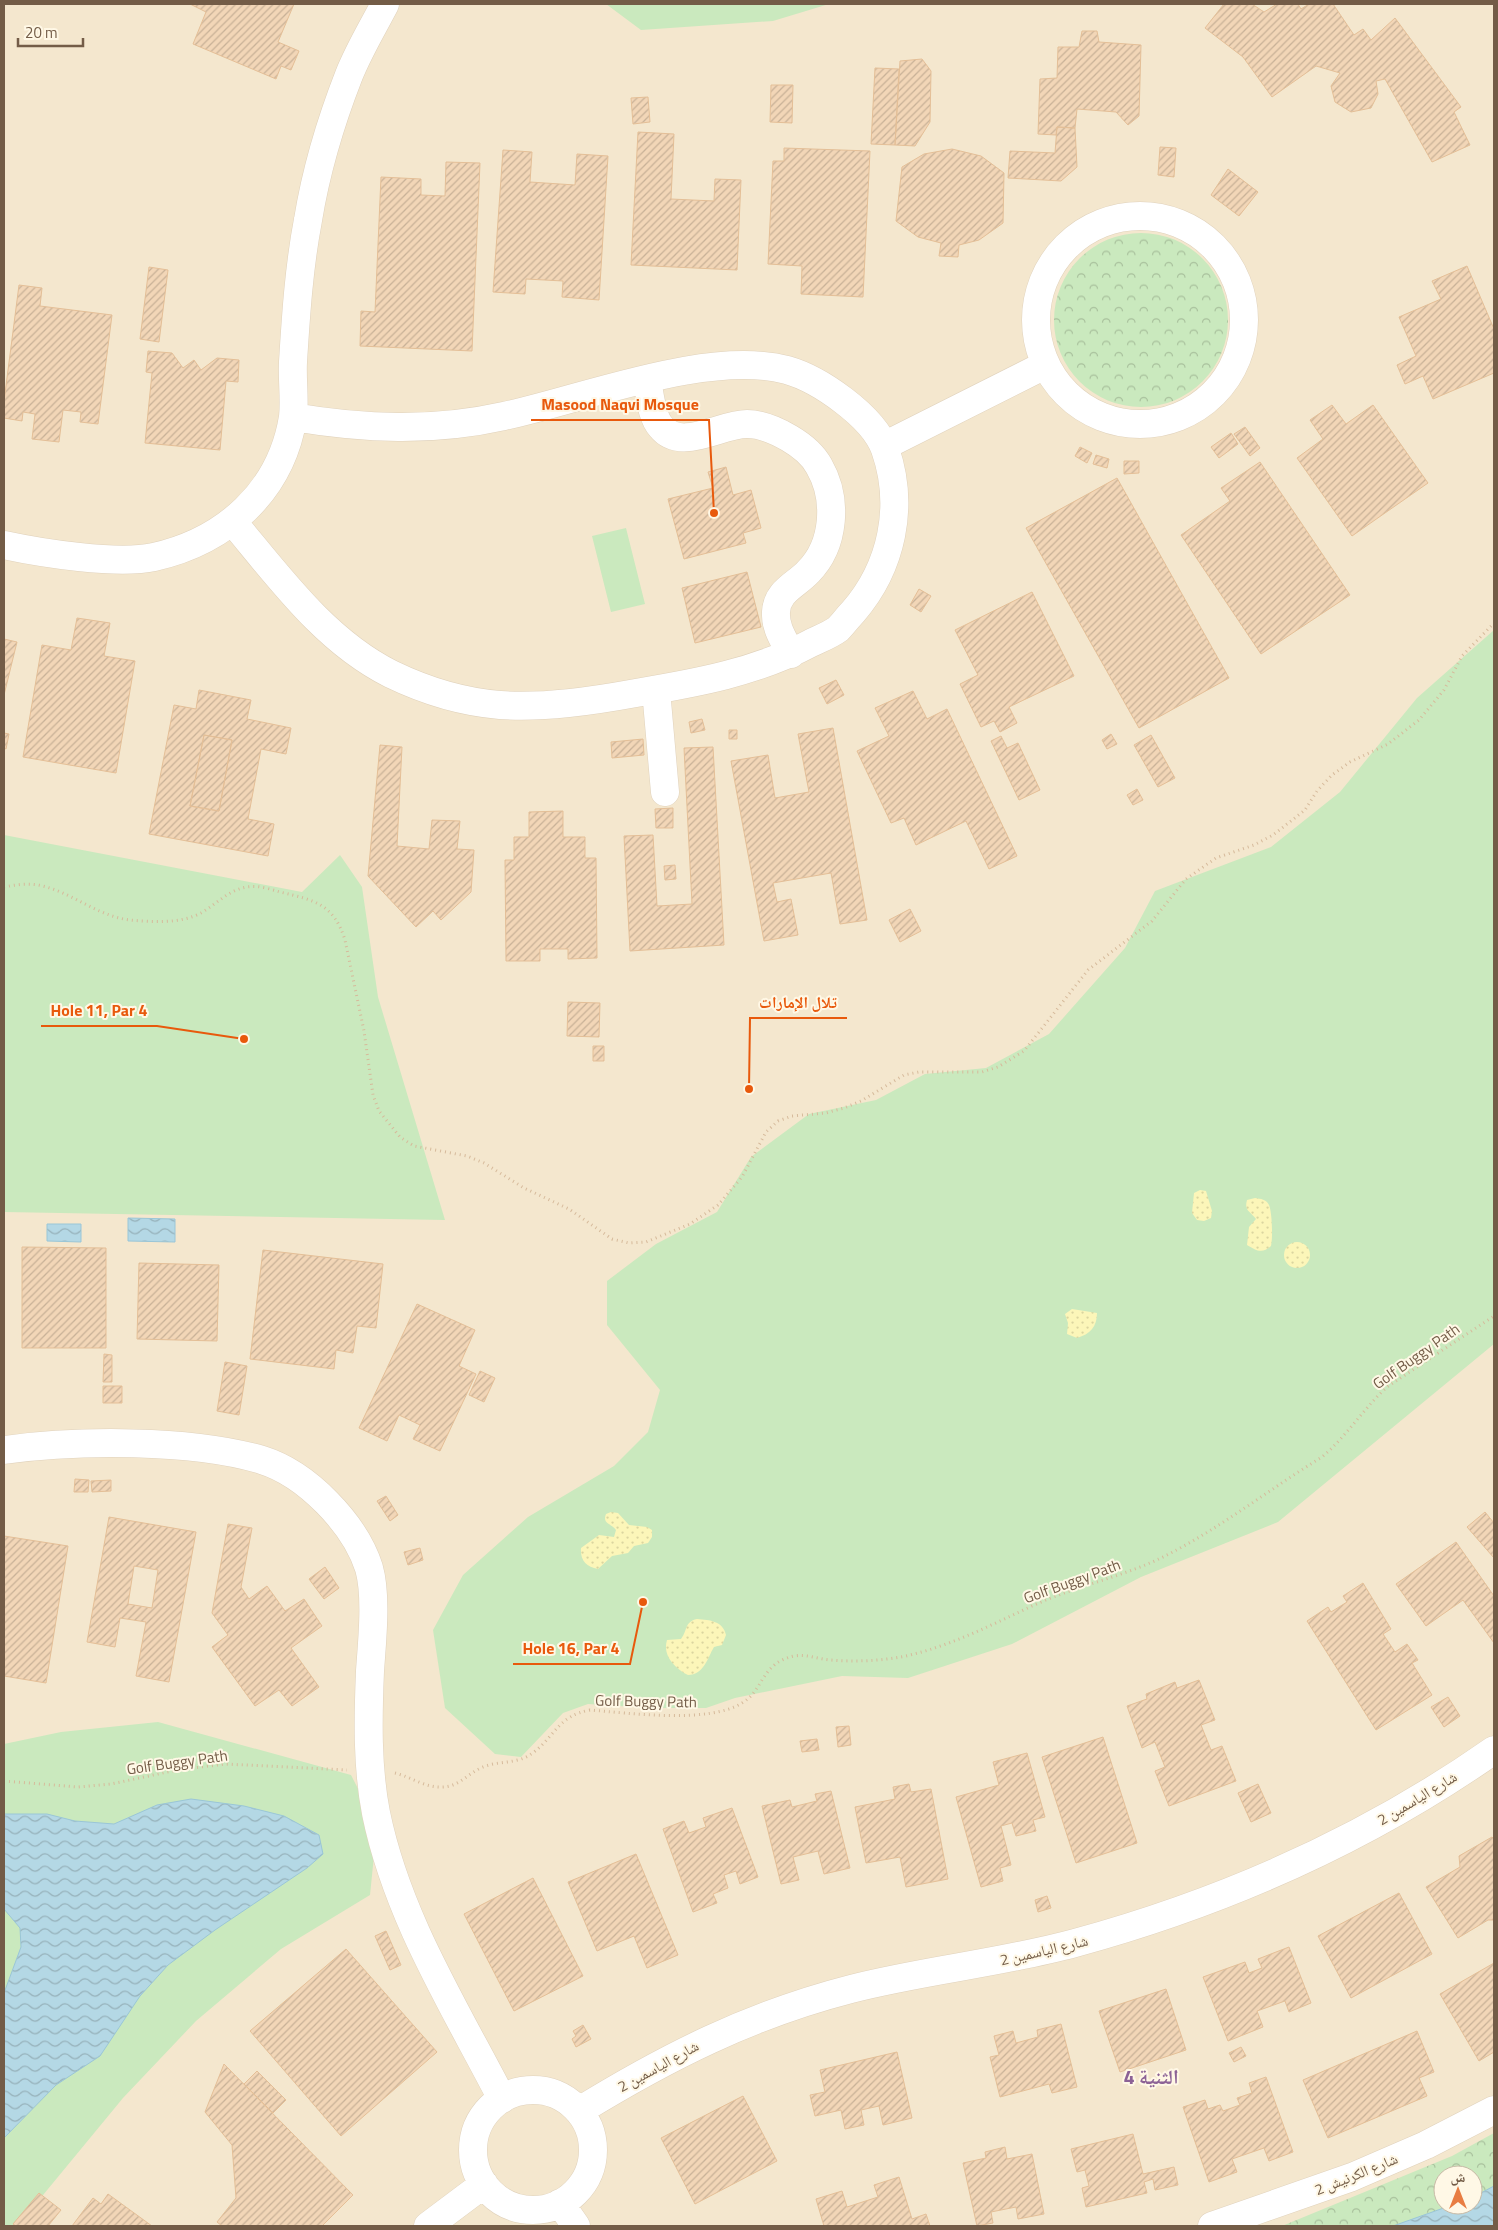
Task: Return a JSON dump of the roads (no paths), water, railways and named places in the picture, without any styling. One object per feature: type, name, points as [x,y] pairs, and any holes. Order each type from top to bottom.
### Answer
[{"type":"street","points":[[4,545],[31,551],[115,559],[152,558],[197,544],[233,522],[261,494],[281,459],[293,417],[297,293],[308,218],[326,144],[350,73],[385,4]]},
{"type":"street","points":[[1137,216],[1171,221],[1202,236],[1226,261],[1241,292],[1245,326],[1237,360],[1233,367],[1219,389],[1192,410],[1160,423],[1126,423],[1093,413],[1065,393],[1045,365],[1036,332],[1038,298],[1047,274],[1051,266],[1073,240],[1103,223],[1137,216]]},
{"type":"street","points":[[233,522],[300,601],[341,642],[389,673],[443,695],[499,705],[556,704],[656,690],[735,673],[792,654],[837,630],[870,592],[891,545],[896,495],[884,446],[852,408],[826,387],[788,370],[746,364],[705,368],[647,380],[503,417],[451,426],[398,428],[345,426],[293,417]]},
{"type":"street","points":[[884,446],[1045,365]]},
{"type":"street","points":[[647,380],[655,416],[660,427],[669,434],[680,438],[693,438],[719,427],[748,424],[776,430],[800,444],[819,466],[830,492],[832,520],[825,548],[809,572],[779,598],[776,610],[780,634],[792,654]]},
{"type":"street","points":[[656,690],[666,792]]},
{"type":"street","points":[[4,1450],[90,1444],[148,1445],[214,1450],[264,1461],[310,1486],[346,1522],[369,1569],[374,1620],[369,1720],[370,1771],[375,1810],[396,1887],[411,1924],[502,2099]]},
{"type":"street","name":"شارع الياسمين 2","points":[[580,2111],[643,2072],[710,2038],[779,2010],[851,1988],[999,1961],[1073,1944],[1145,1923],[1216,1898],[1283,1870],[1348,1838],[1411,1803],[1494,1750]]},
{"type":"street","points":[[534,2090],[551,2093],[567,2100],[580,2111],[588,2124],[592,2139],[590,2169],[583,2183],[573,2194],[560,2202],[544,2208],[527,2209],[510,2205],[496,2196],[484,2184],[477,2170],[473,2154],[474,2138],[484,2116],[502,2099],[518,2092],[534,2090]]},
{"type":"street","name":"شارع الكرنيش 2","points":[[1212,2226],[1352,2177],[1494,2110]]},
{"type":"street","points":[[428,2226],[484,2184]]},
{"type":"street","points":[[560,2202],[576,2226]]},
{"type":"water","points":[[128,1218],[175,1219],[175,1242],[128,1241]]},
{"type":"water","points":[[47,1224],[81,1224],[81,1242],[47,1241]]},
{"type":"water","points":[[191,1799],[244,1806],[284,1816],[319,1835],[323,1854],[307,1868],[215,1930],[168,1965],[140,1996],[100,2056],[56,2085],[4,2138],[4,1993],[21,1947],[20,1928],[4,1909],[4,1814],[47,1814],[75,1821],[114,1824],[157,1805]]},
{"type":"water","points":[[1494,2186],[1494,2226],[1393,2226],[1433,2212],[1433,2215],[1483,2215],[1483,2192]]},
{"type":"place","name":"Masood Naqvi Mosque","points":[[714,513]]},
{"type":"place","name":"Hole 11, Par 4","points":[[244,1039]]},
{"type":"place","name":"تلال الإمارات","points":[[749,1089]]},
{"type":"place","name":"Hole 16, Par 4","points":[[643,1602]]},
{"type":"district","name":"الثنية 4","points":[[1151,2076]]}]
